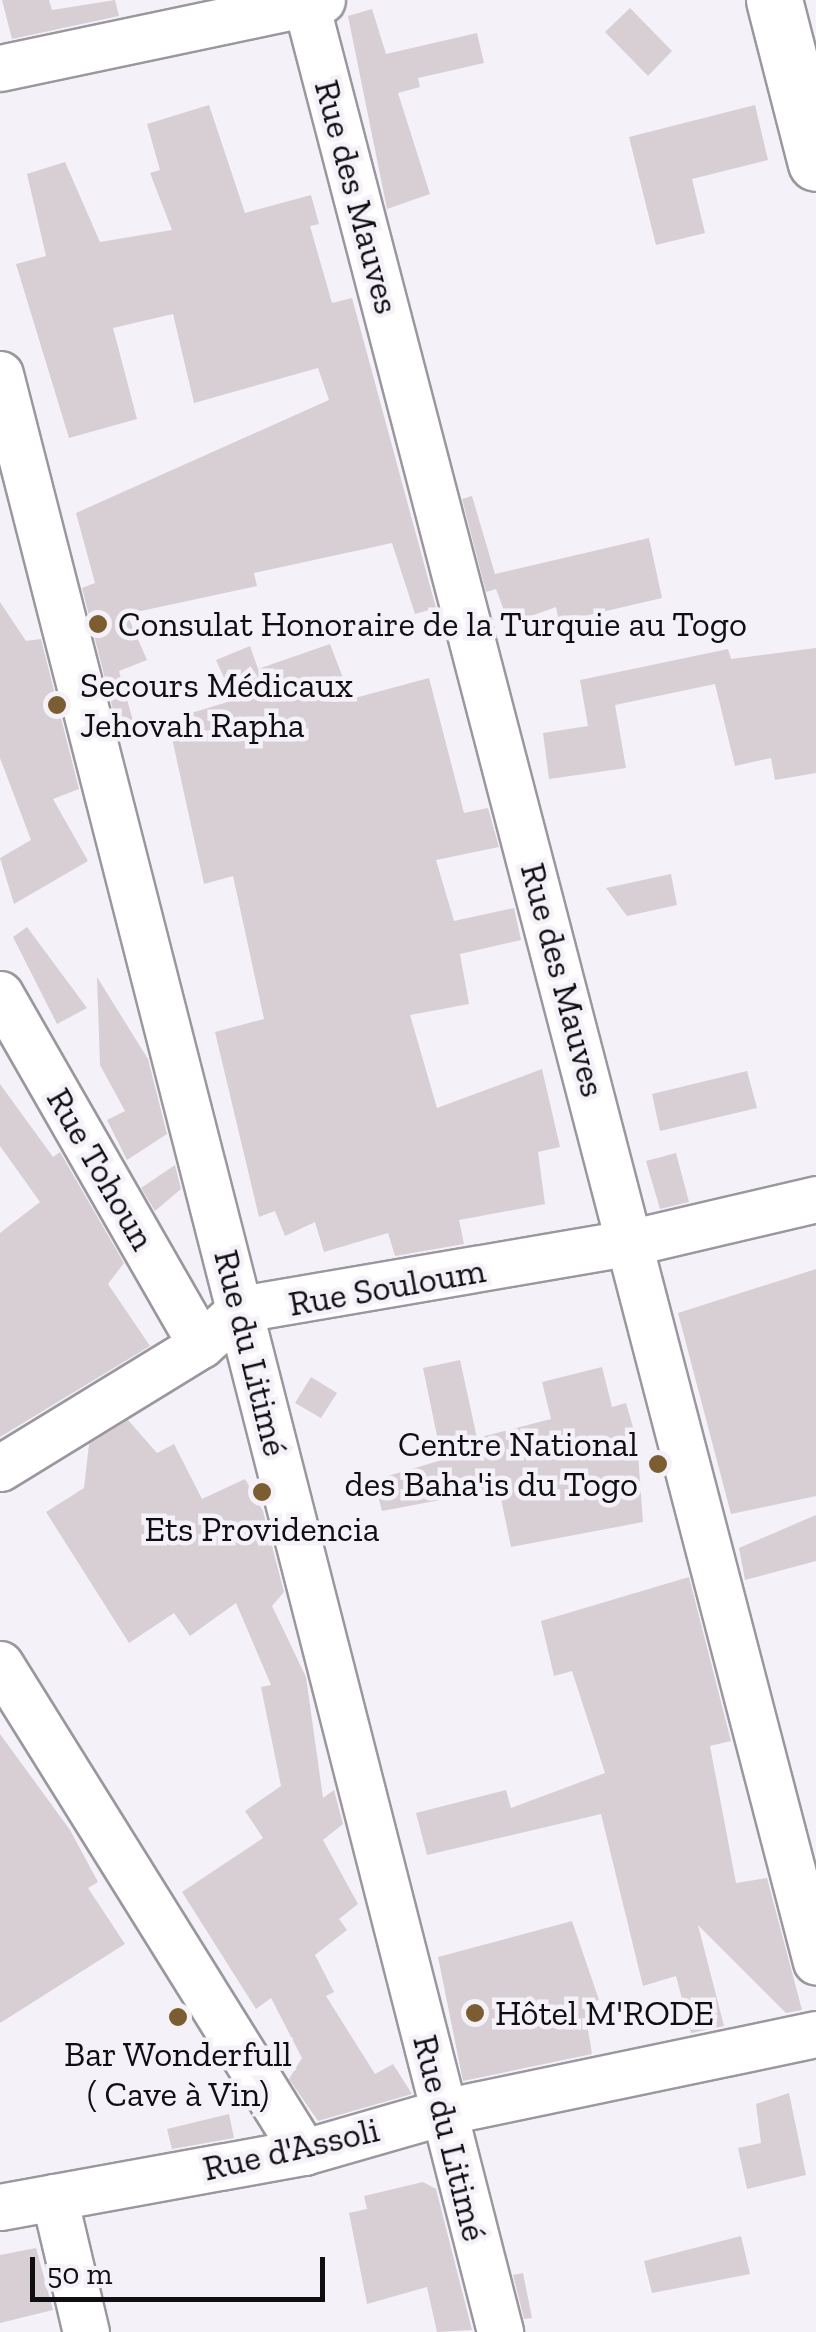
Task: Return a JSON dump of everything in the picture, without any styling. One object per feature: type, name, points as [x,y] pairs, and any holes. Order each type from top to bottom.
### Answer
[{"type":"street","points":[[774,0],[816,163]]},
{"type":"street","points":[[0,68],[311,1]]},
{"type":"street","name":"Rue des Mauves","points":[[311,1],[816,1962]]},
{"type":"street","name":"Rue du Litimé","points":[[0,374],[17,533],[241,1309],[500,2332]]},
{"type":"street","name":"Rue Tohoun","points":[[0,994],[201,1345]]},
{"type":"street","name":"Rue Souloum","points":[[0,1468],[201,1345],[241,1309],[632,1242],[816,1199]]},
{"type":"street","points":[[0,1664],[304,2152]]},
{"type":"street","name":"Rue d'Assoli","points":[[0,2208],[304,2152],[443,2112],[816,2034]]},
{"type":"street","points":[[54,2197],[86,2332]]},
{"type":"building","points":[[2,0],[49,0],[52,10],[115,0],[119,16],[12,39]]},
{"type":"building","points":[[630,8],[672,51],[648,76],[605,32]]},
{"type":"building","points":[[372,9],[386,54],[477,33],[484,63],[418,78],[420,87],[398,93],[430,194],[387,209],[348,16]]},
{"type":"building","points":[[209,105],[245,213],[311,195],[319,224],[310,226],[332,303],[352,298],[436,608],[415,614],[392,543],[254,573],[257,586],[127,614],[147,660],[119,671],[133,721],[117,726],[82,588],[95,583],[76,513],[329,400],[318,368],[194,403],[173,314],[113,328],[137,419],[69,438],[16,264],[46,256],[27,174],[65,162],[100,242],[172,230],[150,173],[160,170],[147,124]]},
{"type":"building","points":[[755,105],[768,160],[692,179],[705,233],[656,245],[629,137]]},
{"type":"building","points":[[472,496],[495,574],[649,538],[662,598],[559,622],[556,607],[509,624],[496,589],[486,592],[462,499]]},
{"type":"building","points":[[0,602],[26,641],[41,639],[79,789],[53,799],[88,861],[14,904],[0,858],[31,840],[0,758]]},
{"type":"building","points":[[330,644],[351,699],[429,678],[464,813],[488,808],[499,847],[436,860],[454,921],[514,908],[521,940],[460,954],[469,1004],[410,1015],[437,1108],[542,1069],[560,1147],[538,1152],[545,1204],[459,1220],[464,1244],[395,1256],[388,1233],[324,1252],[315,1222],[285,1236],[275,1211],[259,1217],[215,1032],[264,1019],[233,876],[204,884],[168,720],[234,700],[216,660],[250,646],[258,669]]},
{"type":"building","points":[[816,648],[816,773],[775,780],[771,758],[735,766],[715,684],[615,705],[626,768],[549,779],[543,733],[588,726],[580,680],[728,649],[731,659]]},
{"type":"building","points":[[671,874],[677,905],[627,916],[606,888]]},
{"type":"building","points":[[27,927],[87,1008],[57,1024],[13,937]]},
{"type":"building","points":[[97,977],[148,1059],[167,1134],[127,1160],[107,1120],[125,1111],[100,1065]]},
{"type":"building","points":[[747,1071],[757,1108],[660,1131],[652,1094]]},
{"type":"building","points":[[0,1084],[53,1157],[60,1152],[124,1263],[108,1284],[150,1346],[0,1437],[0,1233],[40,1202],[0,1146]]},
{"type":"building","points":[[676,1153],[689,1202],[660,1209],[646,1161]]},
{"type":"building","points":[[175,1165],[181,1189],[155,1211],[141,1188]]},
{"type":"building","points":[[816,1269],[816,1496],[731,1514],[678,1313]]},
{"type":"building","points":[[460,1360],[477,1438],[551,1419],[542,1382],[602,1367],[612,1407],[626,1403],[637,1441],[643,1522],[511,1547],[499,1489],[382,1511],[374,1480],[442,1460],[423,1368]]},
{"type":"building","points":[[311,1377],[337,1393],[321,1418],[295,1403]]},
{"type":"building","points":[[128,1420],[157,1453],[174,1444],[202,1499],[245,1479],[263,1511],[284,1592],[272,1606],[306,1677],[323,1798],[334,1790],[343,1824],[323,1840],[358,1904],[339,1919],[347,1930],[315,1955],[334,1992],[326,1996],[375,2074],[393,2064],[412,2094],[318,2121],[289,2079],[302,2058],[271,1998],[256,2009],[182,1892],[263,1838],[245,1811],[281,1786],[261,1687],[271,1685],[236,1603],[190,1636],[174,1613],[129,1643],[46,1512],[84,1488],[89,1444]]},
{"type":"building","points":[[816,1515],[816,1561],[745,1580],[739,1548]]},
{"type":"building","points":[[689,1577],[731,1741],[710,1746],[736,1883],[767,1878],[802,2010],[786,2013],[698,1925],[724,2026],[691,2033],[676,1976],[643,1986],[601,1814],[427,1855],[416,1813],[506,1790],[511,1808],[605,1773],[572,1671],[554,1676],[541,1621]]},
{"type":"building","points":[[0,1734],[70,1830],[98,1882],[88,1888],[125,1944],[0,2023]]},
{"type":"building","points":[[572,1921],[599,2000],[584,2005],[592,2054],[463,2081],[438,1957]]},
{"type":"building","points":[[789,2093],[806,2175],[747,2189],[738,2148],[761,2143],[756,2104]]},
{"type":"building","points":[[229,2114],[234,2138],[172,2149],[167,2129]]},
{"type":"building","points":[[423,2182],[436,2189],[472,2330],[437,2332],[427,2287],[367,2304],[349,2213],[367,2209],[364,2196]]},
{"type":"building","points":[[741,2236],[750,2274],[652,2293],[644,2261]]},
{"type":"building","points":[[36,2248],[53,2310],[0,2323],[0,2255]]},
{"type":"building","points":[[523,2273],[532,2318],[524,2319],[513,2275]]},
{"type":"place","name":"Consulat Honoraire de la Turquie au Togo","points":[[98,624]]},
{"type":"place","name":"Secours Médicaux Jehovah Rapha","points":[[57,705]]},
{"type":"place","name":"Centre National des Baha'is du Togo","points":[[658,1464]]},
{"type":"place","name":"Ets Providencia","points":[[262,1492]]},
{"type":"place","name":"Hôtel M'RODE","points":[[475,2013]]},
{"type":"place","name":"Bar Wonderfull ( Cave à Vin)","points":[[178,2017]]}]
